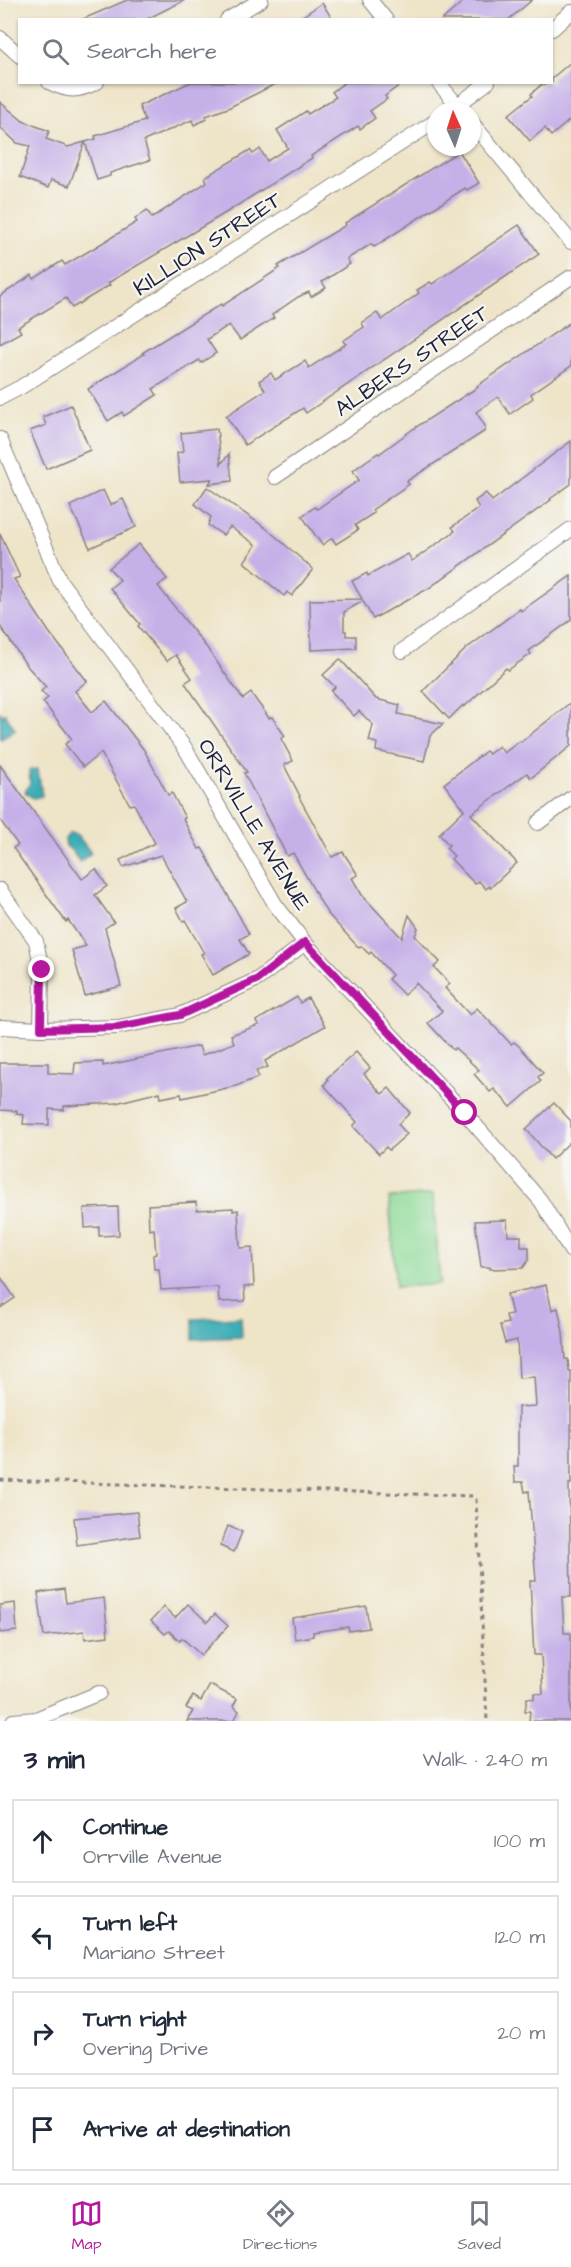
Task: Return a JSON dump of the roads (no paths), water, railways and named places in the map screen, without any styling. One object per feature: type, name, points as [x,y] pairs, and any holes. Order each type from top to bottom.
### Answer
[{"type":"street","points":[[230,18],[261,0]]},
{"type":"street","points":[[370,0],[384,18]]},
{"type":"street","points":[[553,28],[571,12]]},
{"type":"street","points":[[0,38],[18,54]]},
{"type":"street","points":[[53,84],[67,91],[93,84]]},
{"type":"street","points":[[439,84],[451,102]]},
{"type":"street","points":[[464,102],[486,84]]},
{"type":"street","name":"KILLION STREET","points":[[0,398],[21,387],[427,127]]},
{"type":"street","points":[[481,134],[571,242]]},
{"type":"street","name":"ALBERS STREET","points":[[275,477],[571,277]]},
{"type":"street","name":"ORRVILLE AVENUE","points":[[0,439],[60,580],[185,748],[275,904],[305,942],[465,1113],[541,1201],[571,1251]]},
{"type":"street","points":[[402,651],[571,529]]},
{"type":"street","points":[[538,823],[571,798]]},
{"type":"street","points":[[0,890],[36,941],[42,970],[41,1029]]},
{"type":"street","points":[[0,1027],[41,1029],[118,1027],[180,1015],[258,979],[305,942]]},
{"type":"street","points":[[13,1721],[36,1719],[99,1693]]},
{"type":"water","points":[[0,712],[2,715],[5,714],[15,729],[1,739]]},
{"type":"water","points":[[38,769],[42,796],[33,798],[25,792],[30,783],[29,770]]},
{"type":"water","points":[[70,833],[77,835],[91,853],[80,862],[66,846],[65,839]]},
{"type":"water","points":[[241,1317],[242,1337],[193,1339],[193,1319]]}]
